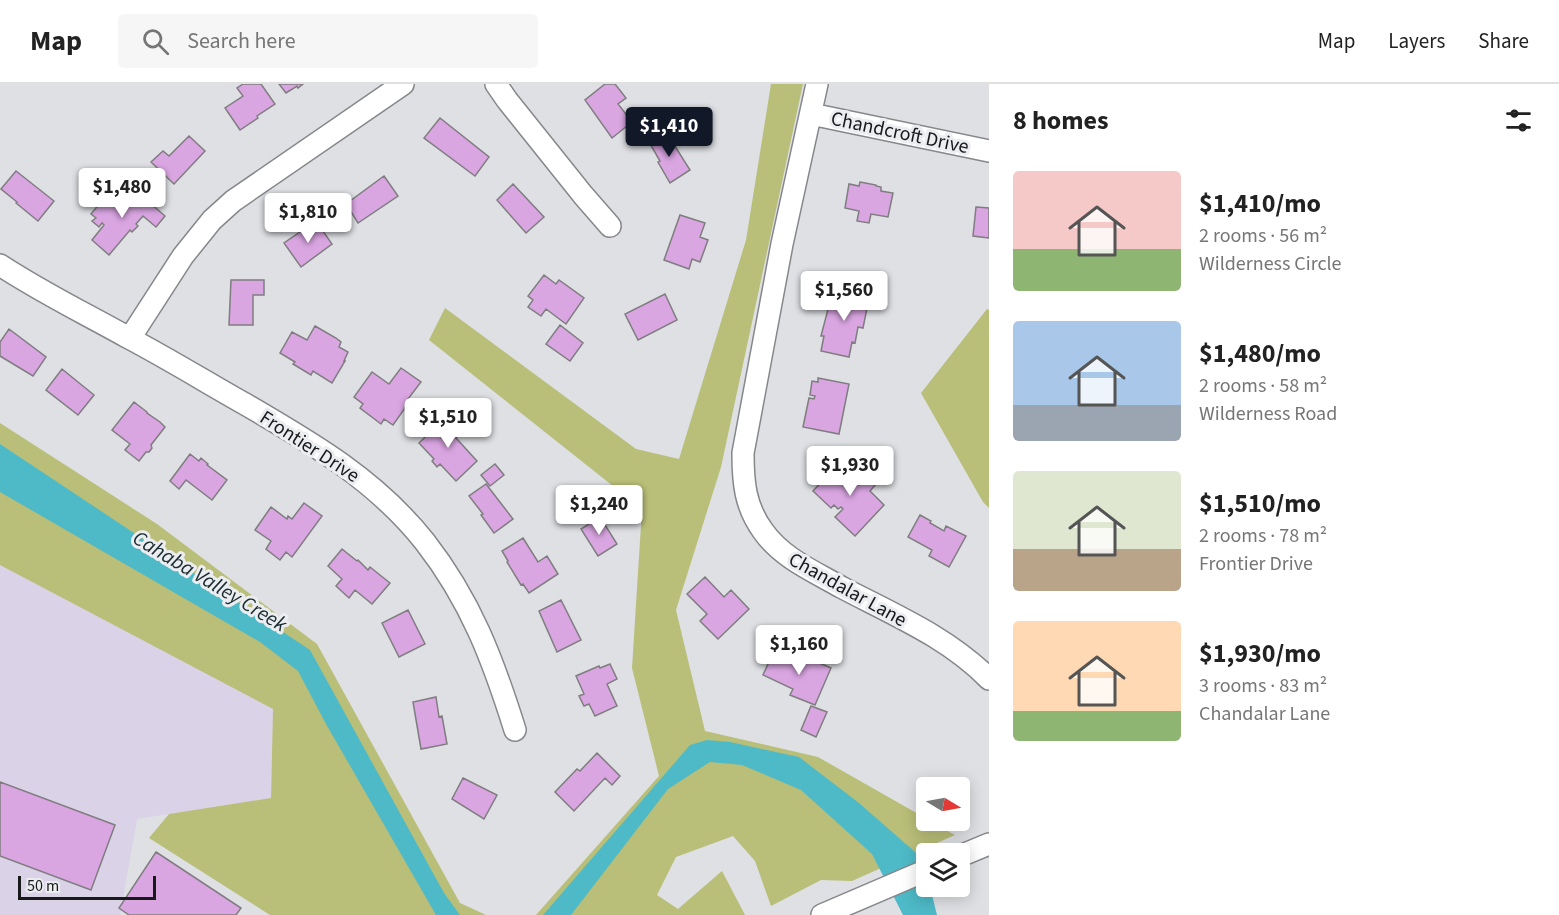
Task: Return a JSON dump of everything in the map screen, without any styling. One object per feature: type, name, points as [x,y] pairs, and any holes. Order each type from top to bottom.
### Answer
[{"type":"street","points":[[130,338],[183,256],[212,220],[233,201],[403,84]]},
{"type":"street","points":[[496,84],[610,226]]},
{"type":"street","name":"Chandalar Lane","points":[[817,84],[780,255],[743,453],[743,479],[747,501],[762,531],[781,552],[954,648],[989,679]]},
{"type":"street","name":"Chandcroft Drive","points":[[811,114],[989,151]]},
{"type":"street","name":"Frontier Drive","points":[[0,265],[322,450],[378,492],[424,542],[464,600],[481,634],[498,677],[515,730]]},
{"type":"street","points":[[970,852],[989,844]]},
{"type":"street","points":[[822,915],[916,875]]},
{"type":"shaded area","points":[[0,565],[273,709],[271,798],[137,819],[120,915],[0,915]]},
{"type":"green space","points":[[771,84],[803,84],[721,467],[676,610],[705,731],[818,757],[916,813],[916,831],[948,831],[955,835],[937,843],[916,843],[916,852],[852,881],[821,880],[771,906],[755,861],[733,836],[676,857],[657,895],[678,909],[722,871],[745,915],[536,915],[659,776],[632,668],[642,509],[429,340],[445,308],[636,449],[679,459],[746,240]]},
{"type":"green space","points":[[987,309],[989,310],[989,508],[983,502],[921,393]]},
{"type":"green space","points":[[0,423],[157,524],[317,644],[460,903],[486,915],[270,915],[149,838],[169,814],[271,798],[273,709],[0,565]]},
{"type":"water","points":[[0,444],[310,650],[444,893],[460,915],[436,915],[298,671],[260,642],[0,492]]},
{"type":"water","points":[[707,740],[730,742],[799,757],[859,803],[916,853],[916,897],[932,897],[937,915],[903,915],[872,854],[801,790],[742,765],[710,762],[668,789],[571,915],[543,915],[690,745]]},
{"type":"building","points":[[243,84],[261,84],[275,104],[240,130],[225,108],[243,96],[237,88]]},
{"type":"building","points":[[279,84],[303,84],[286,93]]},
{"type":"building","points":[[605,84],[615,84],[626,98],[618,104],[632,122],[612,138],[585,100]]},
{"type":"building","points":[[440,118],[489,157],[475,176],[424,138]]},
{"type":"building","points":[[666,132],[690,170],[670,183],[649,142]]},
{"type":"building","points":[[189,136],[205,151],[174,184],[151,162],[163,151],[169,156]]},
{"type":"building","points":[[16,171],[54,201],[38,221],[1,189]]},
{"type":"building","points":[[384,176],[398,196],[358,223],[346,204]]},
{"type":"building","points":[[860,182],[876,185],[881,187],[881,191],[893,193],[888,217],[871,214],[869,223],[857,221],[859,211],[845,208],[849,184],[859,186]]},
{"type":"building","points":[[513,184],[544,217],[526,233],[497,200]]},
{"type":"building","points":[[134,189],[165,216],[156,227],[143,216],[136,224],[138,226],[132,232],[130,230],[109,255],[92,240],[104,225],[102,223],[99,227],[92,221],[96,218],[91,214],[105,197],[118,208],[114,203],[121,194],[126,198]]},
{"type":"building","points":[[976,207],[989,208],[989,238],[973,236]]},
{"type":"building","points":[[680,215],[705,223],[700,237],[708,240],[700,262],[692,259],[689,269],[664,260]]},
{"type":"building","points":[[316,221],[332,244],[301,267],[284,243]]},
{"type":"building","points":[[544,275],[556,284],[559,280],[584,298],[566,324],[546,309],[541,316],[528,307],[533,300],[528,296]]},
{"type":"building","points":[[231,280],[264,280],[264,295],[253,295],[253,325],[229,325]]},
{"type":"building","points":[[833,290],[868,295],[869,298],[863,328],[858,327],[849,357],[821,351],[824,336],[821,336]]},
{"type":"building","points":[[665,294],[677,320],[638,340],[625,314]]},
{"type":"building","points":[[560,325],[583,343],[570,361],[546,344]]},
{"type":"building","points":[[315,326],[336,338],[341,342],[339,347],[348,352],[332,383],[313,371],[311,375],[280,353],[292,332],[307,340]]},
{"type":"building","points":[[9,329],[46,357],[33,376],[0,356],[0,342]]},
{"type":"building","points":[[401,368],[421,382],[393,425],[384,419],[381,424],[360,408],[363,404],[354,397],[372,372],[389,384]]},
{"type":"building","points":[[62,369],[94,395],[78,415],[46,390]]},
{"type":"building","points":[[818,378],[849,384],[839,434],[803,427],[809,398],[814,399],[815,396],[810,395],[812,381],[818,382]]},
{"type":"building","points":[[134,402],[165,427],[151,445],[149,452],[146,452],[139,461],[125,450],[130,444],[112,430]]},
{"type":"building","points":[[447,416],[462,433],[456,438],[477,461],[456,481],[440,464],[437,467],[432,461],[434,459],[419,443]]},
{"type":"building","points":[[190,454],[199,461],[201,458],[227,480],[212,500],[186,480],[179,489],[170,481]]},
{"type":"building","points":[[842,460],[859,476],[855,481],[859,485],[867,476],[876,484],[870,491],[884,505],[855,536],[835,517],[843,509],[841,507],[838,509],[834,505],[831,508],[813,491]]},
{"type":"building","points":[[495,464],[504,475],[490,486],[481,475]]},
{"type":"building","points":[[486,484],[513,519],[494,533],[469,496]]},
{"type":"building","points":[[585,496],[590,505],[572,515],[567,506]]},
{"type":"building","points":[[304,503],[322,516],[292,557],[286,552],[280,560],[266,549],[271,541],[255,530],[271,507],[287,519],[288,516],[292,519]]},
{"type":"building","points":[[920,515],[944,531],[946,526],[966,536],[949,567],[929,556],[932,550],[908,537]]},
{"type":"building","points":[[600,517],[617,544],[598,556],[581,529]]},
{"type":"building","points":[[523,538],[538,562],[547,556],[558,574],[529,593],[523,584],[521,585],[502,551]]},
{"type":"building","points":[[342,549],[368,570],[370,567],[390,583],[372,604],[355,590],[349,598],[336,586],[342,579],[328,566]]},
{"type":"building","points":[[705,577],[724,597],[731,590],[749,609],[718,639],[700,621],[707,614],[687,594]]},
{"type":"building","points":[[561,600],[581,640],[557,652],[539,611]]},
{"type":"building","points":[[408,610],[425,644],[399,657],[382,623]]},
{"type":"building","points":[[774,651],[799,662],[800,659],[806,662],[808,658],[831,668],[815,705],[790,695],[793,689],[763,675]]},
{"type":"building","points":[[610,664],[617,679],[607,684],[617,706],[595,716],[589,704],[584,706],[579,696],[584,694],[576,676]]},
{"type":"building","points":[[436,697],[447,744],[421,749],[413,702]]},
{"type":"building","points":[[811,706],[827,712],[816,737],[801,730]]},
{"type":"building","points":[[597,753],[620,776],[612,785],[605,778],[574,811],[555,792],[577,769],[580,771]]},
{"type":"building","points":[[463,778],[497,795],[484,819],[452,799]]},
{"type":"building","points":[[0,782],[115,825],[91,890],[0,856]]},
{"type":"building","points":[[156,852],[241,908],[236,915],[129,915],[119,908]]},
{"type":"water label","name":"Cahaba Valley Creek","points":[[210,581]]}]
